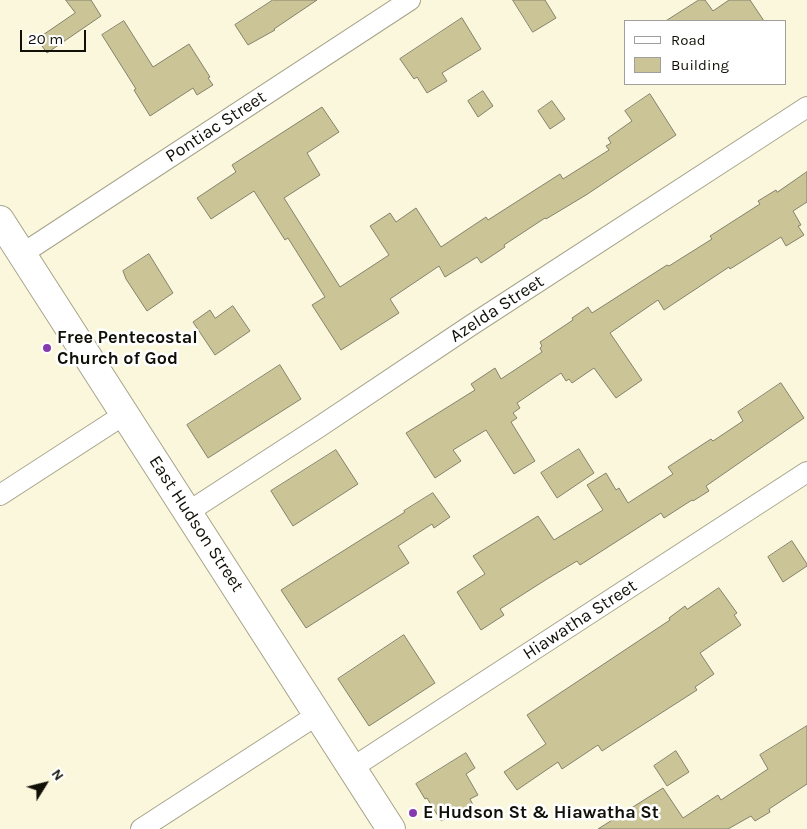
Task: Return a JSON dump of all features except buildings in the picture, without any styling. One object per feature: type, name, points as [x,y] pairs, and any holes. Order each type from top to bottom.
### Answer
[{"type":"main road","name":"East Hudson Street","points":[[0,220],[391,829]]},
{"type":"street","name":"Pontiac Street","points":[[22,254],[410,0]]},
{"type":"street","name":"Azelda Street","points":[[188,512],[807,107]]},
{"type":"street","points":[[0,495],[125,414]]},
{"type":"street","name":"Hiawatha Street","points":[[352,768],[807,472]]},
{"type":"street","points":[[141,829],[317,714]]},
{"type":"place","name":"Free Pentecostal Church of God","points":[[47,348]]},
{"type":"place","name":"E Hudson St & Hiawatha St","points":[[413,813]]}]
